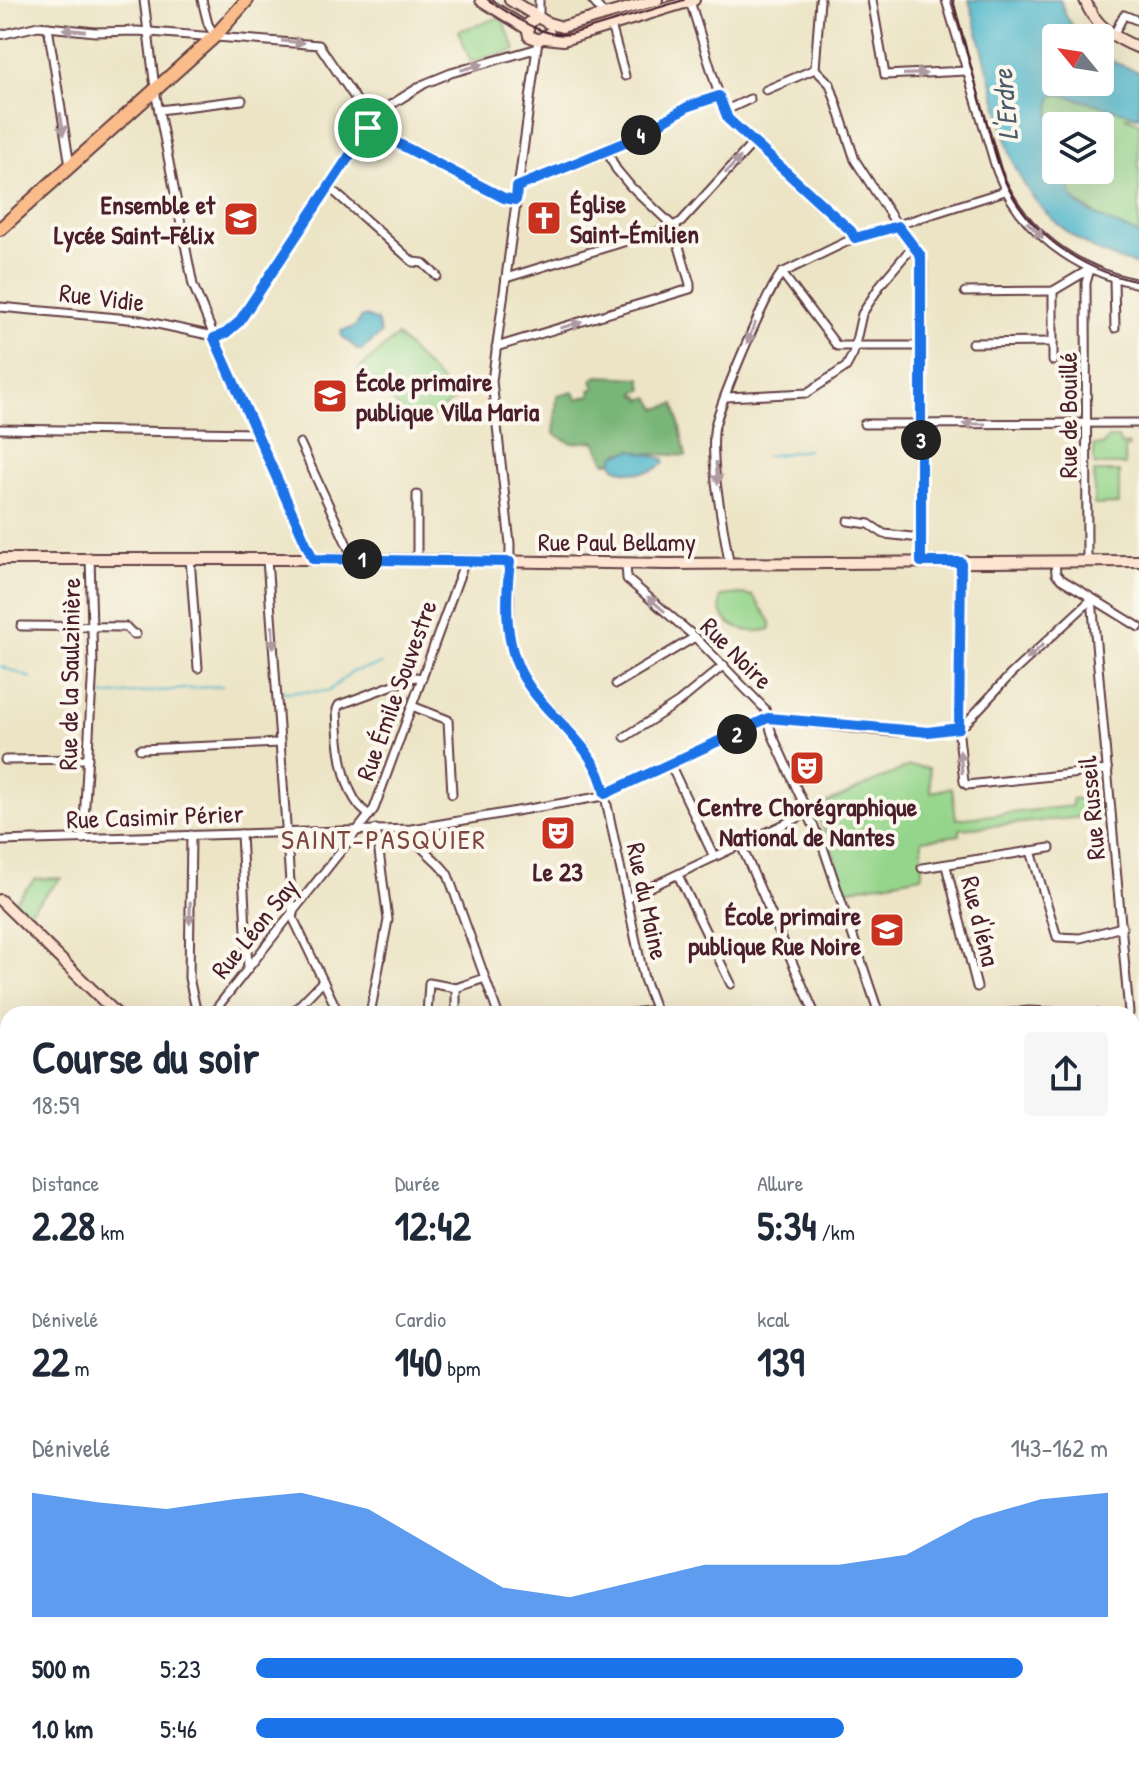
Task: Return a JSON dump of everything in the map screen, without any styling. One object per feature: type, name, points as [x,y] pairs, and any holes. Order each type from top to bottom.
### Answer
[{"type":"main road","points":[[0,229],[215,36],[247,0]]},
{"type":"main road","points":[[481,0],[526,28],[529,36],[539,42],[563,40],[608,20],[635,3],[657,0]]},
{"type":"main road","points":[[510,0],[541,19],[562,27],[692,1]]},
{"type":"main road","points":[[1085,0],[1099,24]]},
{"type":"main road","points":[[526,28],[529,22],[541,19]]},
{"type":"main road","points":[[539,42],[549,31],[541,19]]},
{"type":"main road","points":[[1114,36],[1139,48]]},
{"type":"main road","name":"Rue Paul Bellamy","points":[[0,559],[349,559],[626,564],[1139,561]]},
{"type":"main road","points":[[0,900],[109,1006]]},
{"type":"street","points":[[144,0],[155,89],[189,273],[214,338],[313,559]]},
{"type":"street","points":[[202,0],[208,24],[215,36]]},
{"type":"street","points":[[539,0],[541,19]]},
{"type":"street","points":[[592,0],[608,20],[625,76]]},
{"type":"street","points":[[815,69],[820,0]]},
{"type":"street","points":[[872,0],[885,75],[966,71]]},
{"type":"street","points":[[946,0],[1005,191],[1046,241],[1090,269],[1139,284]]},
{"type":"street","points":[[692,1],[728,119],[855,238]]},
{"type":"street","points":[[1114,34],[1124,15],[1139,21]]},
{"type":"street","points":[[0,35],[36,26],[319,45],[361,107],[376,116]]},
{"type":"street","points":[[48,27],[70,167]]},
{"type":"street","points":[[214,338],[239,322],[376,116],[424,84],[539,42]]},
{"type":"street","name":"Rue du Maine","points":[[539,42],[492,384],[510,544],[508,621],[516,662],[533,691],[586,749],[601,777],[644,979],[654,1006]]},
{"type":"street","points":[[766,90],[815,69]]},
{"type":"street","points":[[815,69],[828,80],[853,157],[921,256],[923,264],[921,562]]},
{"type":"street","points":[[517,187],[636,138],[689,106],[719,96]]},
{"type":"street","points":[[724,111],[750,99]]},
{"type":"street","points":[[159,110],[242,100]]},
{"type":"street","points":[[368,128],[504,198],[516,200]]},
{"type":"street","points":[[506,278],[681,222],[753,143]]},
{"type":"street","points":[[496,347],[691,287],[673,226],[633,189],[616,169],[607,151]]},
{"type":"street","points":[[329,187],[413,262],[423,263],[437,276]]},
{"type":"street","points":[[729,562],[718,495],[714,436],[726,397],[771,286],[782,273],[855,238],[1005,191]]},
{"type":"street","points":[[726,397],[807,393],[830,380],[851,362],[862,314],[881,284],[913,246]]},
{"type":"street","points":[[965,292],[1053,291],[1090,269]]},
{"type":"street","name":"Rue de Bouillé","points":[[1087,561],[1086,283],[1090,269]]},
{"type":"street","points":[[782,273],[838,347],[922,346]]},
{"type":"street","points":[[1114,278],[1115,328]]},
{"type":"street","points":[[1053,291],[1053,361]]},
{"type":"street","name":"Rue Vidie","points":[[0,307],[139,320],[214,338]]},
{"type":"street","points":[[972,343],[1053,342]]},
{"type":"street","points":[[864,424],[1139,423]]},
{"type":"street","points":[[0,429],[257,433]]},
{"type":"street","points":[[300,443],[349,549],[349,559]]},
{"type":"street","points":[[417,495],[417,560]]},
{"type":"street","points":[[848,521],[869,524],[884,534],[921,538]]},
{"type":"street","name":"Rue de la Saulzinière","points":[[83,839],[94,627],[90,557]]},
{"type":"street","points":[[190,558],[198,668]]},
{"type":"street","points":[[267,559],[293,912],[335,1006]]},
{"type":"street","name":"Rue Émile Souvestre","points":[[358,830],[370,815],[465,561]]},
{"type":"street","points":[[1055,561],[1056,574],[1139,627]]},
{"type":"street","points":[[961,562],[959,728],[964,782],[967,785],[1108,770]]},
{"type":"street","name":"Rue Noire","points":[[626,564],[627,579],[695,637],[765,709],[823,847],[876,1006]]},
{"type":"street","points":[[768,718],[915,732],[959,728],[1011,674],[1092,599]]},
{"type":"street","name":"Rue Russeil","points":[[1092,599],[1129,1006]]},
{"type":"street","points":[[21,626],[126,627],[136,634]]},
{"type":"street","points":[[616,684],[695,637]]},
{"type":"street","points":[[625,737],[679,702],[724,665]]},
{"type":"street","points":[[370,815],[363,810],[342,766],[337,709],[339,705],[415,677],[422,678]]},
{"type":"street","points":[[412,706],[448,720],[452,794]]},
{"type":"street","name":"Rue Casimir Périer","points":[[0,841],[412,829],[605,794],[768,718]]},
{"type":"street","points":[[140,749],[280,743]]},
{"type":"street","points":[[5,760],[88,759]]},
{"type":"street","points":[[670,764],[714,857]]},
{"type":"street","points":[[627,898],[808,813]]},
{"type":"street","points":[[372,1006],[388,920],[376,829]]},
{"type":"street","points":[[412,829],[417,843],[439,861],[448,875],[495,1006]]},
{"type":"street","name":"Rue Léon Say","points":[[218,1006],[358,830]]},
{"type":"street","points":[[241,834],[248,968]]},
{"type":"street","points":[[191,835],[189,978],[195,1006]]},
{"type":"street","points":[[741,845],[811,1006]]},
{"type":"street","name":"Rue d'Iéna","points":[[922,868],[1050,848]]},
{"type":"street","points":[[1031,851],[1057,937],[1080,938],[1122,927]]},
{"type":"street","name":"Rue d'Iéna","points":[[946,866],[977,987]]},
{"type":"street","points":[[678,875],[731,984]]},
{"type":"street","points":[[428,1006],[429,983],[456,988],[485,978]]},
{"type":"street","points":[[299,1006],[323,981]]},
{"type":"street","points":[[456,988],[456,1006]]},
{"type":"green space","points":[[498,18],[503,21],[516,50],[471,62],[458,31]]},
{"type":"green space","points":[[1053,96],[1066,96],[1139,116],[1124,117],[1139,122],[1139,234],[1113,225],[1077,202],[1072,195],[1070,184],[1114,184],[1114,112],[1050,112]]},
{"type":"green space","points":[[397,336],[457,398],[418,427],[405,419],[397,405],[359,369]]},
{"type":"green space","points":[[597,376],[641,378],[643,390],[636,392],[636,396],[642,400],[650,397],[657,409],[675,404],[686,456],[621,452],[615,455],[612,462],[605,462],[595,441],[571,443],[554,434],[557,396],[574,392],[577,399],[591,395],[590,390],[595,388],[592,380]]},
{"type":"green space","points":[[1108,438],[1118,438],[1121,445],[1128,444],[1129,447],[1125,448],[1125,465],[1094,465],[1094,445],[1103,445]]},
{"type":"green space","points":[[1094,472],[1119,472],[1119,504],[1094,505]]},
{"type":"green space","points":[[721,596],[753,596],[771,622],[771,629],[743,630],[727,621],[722,615]]},
{"type":"green space","points":[[909,766],[929,768],[931,792],[952,788],[956,819],[1072,806],[1072,799],[1085,798],[1086,803],[1102,802],[1104,815],[960,829],[960,835],[922,840],[922,876],[845,890],[831,846],[814,809]]},
{"type":"green space","points":[[61,878],[27,914],[14,902],[35,879]]},
{"type":"water","name":"L'Erdre","points":[[969,0],[1060,0],[1072,24],[1042,24],[1042,96],[1054,96],[1051,97],[1050,112],[1042,112],[1042,184],[1070,184],[1072,196],[1083,207],[1139,234],[1139,265],[1097,250],[1060,226],[1030,192],[1010,153]]},
{"type":"water","points":[[1114,62],[1139,72],[1139,116],[1066,96],[1114,96]]},
{"type":"water","points":[[366,316],[377,321],[381,334],[358,350],[342,336],[341,331],[355,327]]},
{"type":"water","points":[[633,450],[664,459],[664,463],[653,470],[641,472],[615,467],[612,462],[615,455]]},
{"type":"waterway","points":[[766,456],[808,450]]},
{"type":"waterway","points":[[282,692],[329,691],[351,672],[382,664]]},
{"type":"waterway","points":[[0,666],[31,678]]},
{"type":"waterway","points":[[98,696],[222,686]]},
{"type":"tram line","points":[[488,0],[527,24],[560,35],[684,0]]},
{"type":"tram line","points":[[953,0],[997,160],[1013,197],[1041,232],[1058,246],[1096,268],[1139,282]]},
{"type":"place","name":"Église Saint-Émilien","points":[[544,218]]},
{"type":"place","name":"Ensemble et Lycée Saint-Félix","points":[[241,219]]},
{"type":"place","name":"École primaire publique Villa Maria","points":[[330,396]]},
{"type":"place","name":"Centre Chorégraphique National de Nantes","points":[[807,768]]},
{"type":"place","name":"Le 23","points":[[558,833]]},
{"type":"place","name":"École primaire publique Rue Noire","points":[[887,930]]},
{"type":"district","name":"SAINT-PASQUIER","points":[[384,839]]},
{"type":"route","points":[[719,96],[728,119],[855,238],[898,226],[919,252],[923,264],[921,562],[961,562],[959,728],[928,732],[768,718],[605,794],[601,777],[586,749],[533,691],[516,662],[508,621],[510,562],[313,559],[214,338],[239,322],[368,128],[504,198],[516,200],[517,187],[632,140],[689,106],[719,96]]}]
